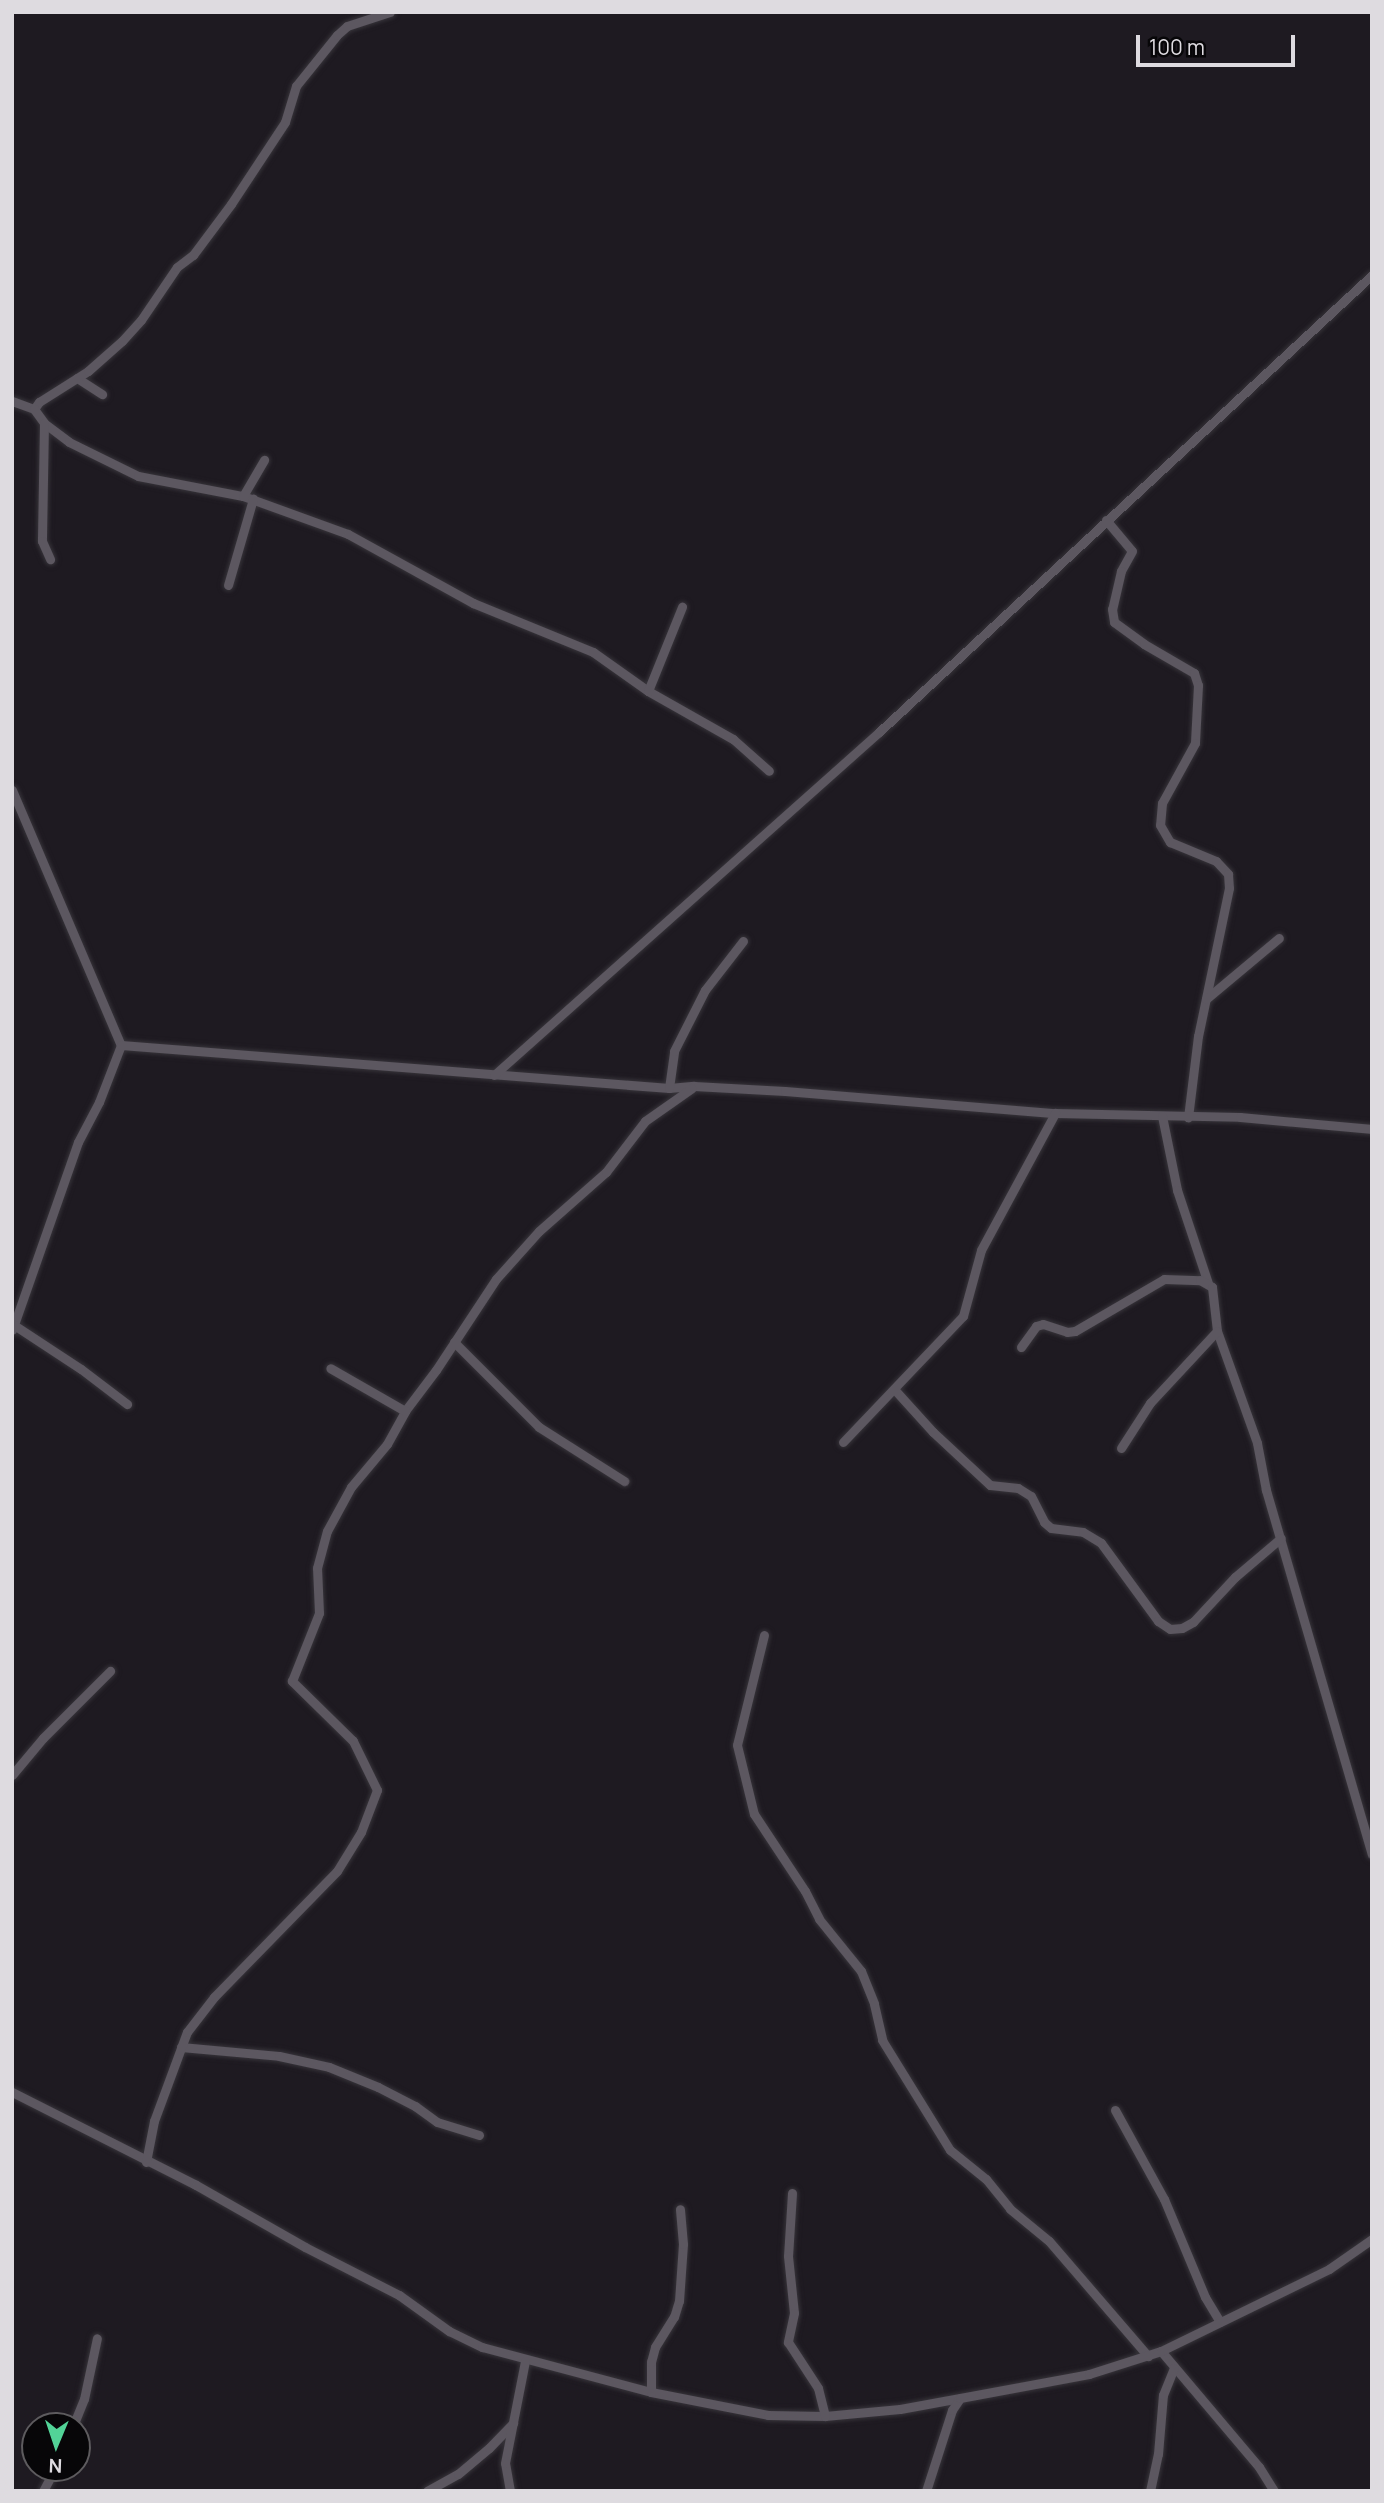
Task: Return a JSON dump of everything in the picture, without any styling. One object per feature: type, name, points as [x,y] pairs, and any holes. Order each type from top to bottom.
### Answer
[{"type":"street","points":[[34,409],[39,402],[77,378],[122,341],[141,320],[177,267],[193,255],[285,122],[296,86],[337,35],[346,26],[390,12]]},
{"type":"street","points":[[494,1075],[879,732],[1372,275]]},
{"type":"street","points":[[77,378],[102,394]]},
{"type":"street","points":[[12,401],[34,409],[44,423],[69,442],[138,476],[248,497],[348,534],[473,603],[593,652],[648,691],[733,739],[769,771]]},
{"type":"street","points":[[44,423],[42,541],[50,559]]},
{"type":"street","points":[[228,585],[248,497],[264,460]]},
{"type":"street","points":[[1106,520],[1132,551],[1121,571],[1112,609],[1114,622],[1144,644],[1194,673],[1198,685],[1195,743],[1162,803],[1160,825],[1170,842],[1216,861],[1228,874],[1229,888],[1198,1037],[1188,1117]]},
{"type":"street","points":[[648,691],[682,607]]},
{"type":"street","points":[[12,790],[121,1045],[99,1102],[78,1142],[13,1327],[81,1369],[127,1404]]},
{"type":"street","points":[[1206,999],[1279,938]]},
{"type":"street","points":[[669,1088],[674,1051],[705,990],[743,941]]},
{"type":"street","points":[[121,1045],[669,1088],[694,1086],[1055,1113],[1240,1117],[1372,1129]]},
{"type":"street","points":[[146,2162],[154,2121],[187,2032],[214,1997],[277,1937],[337,1871],[373,1804],[377,1790],[375,1783],[353,1741],[292,1681],[319,1612],[317,1568],[327,1531],[351,1487],[387,1444],[405,1411],[496,1279],[538,1231],[606,1172],[645,1121],[694,1086]]},
{"type":"street","points":[[843,1442],[962,1316],[981,1250],[1055,1113]]},
{"type":"street","points":[[1162,1116],[1177,1191],[1213,1297],[1217,1331],[1257,1443],[1281,1538],[1372,1854]]},
{"type":"street","points":[[1021,1347],[1035,1326],[1042,1324],[1067,1332],[1075,1331],[1164,1279],[1200,1280],[1208,1283]]},
{"type":"street","points":[[1121,1448],[1150,1403],[1217,1331]]},
{"type":"street","points":[[454,1342],[539,1427],[624,1481]]},
{"type":"street","points":[[331,1368],[405,1411]]},
{"type":"street","points":[[894,1389],[933,1432],[990,1485],[1018,1488],[1031,1496],[1051,1528],[1083,1532],[1101,1543],[1158,1621],[1170,1629],[1182,1628],[1193,1622],[1235,1577],[1281,1538]]},
{"type":"street","points":[[764,1635],[737,1745],[754,1814],[805,1891],[819,1919],[861,1971],[874,2004],[882,2040],[950,2150],[986,2179],[1010,2209],[1049,2241],[1148,2356]]},
{"type":"street","points":[[12,1775],[43,1738],[110,1671]]},
{"type":"street","points":[[181,2047],[279,2056],[329,2067],[378,2087],[415,2106],[437,2122],[479,2136]]},
{"type":"street","points":[[12,2092],[196,2185],[305,2247],[399,2295],[449,2330],[482,2347],[525,2361],[584,2373],[651,2392],[768,2415],[825,2416],[900,2409],[1089,2374],[1161,2351],[1329,2269],[1372,2239]]},
{"type":"street","points":[[1115,2110],[1158,2187],[1205,2297],[1220,2322]]},
{"type":"street","points":[[792,2193],[788,2256],[794,2313],[788,2342],[818,2388],[825,2416]]},
{"type":"street","points":[[651,2392],[651,2362],[655,2347],[674,2317],[680,2301],[683,2244],[680,2209]]},
{"type":"street","points":[[79,2412],[97,2338]]},
{"type":"street","points":[[1161,2351],[1259,2467],[1274,2491]]},
{"type":"street","points":[[510,2491],[505,2463],[525,2361]]},
{"type":"street","points":[[1150,2491],[1158,2454],[1163,2395],[1174,2368]]},
{"type":"street","points":[[926,2491],[952,2410],[960,2398]]},
{"type":"street","points":[[426,2491],[458,2474],[514,2422]]}]
